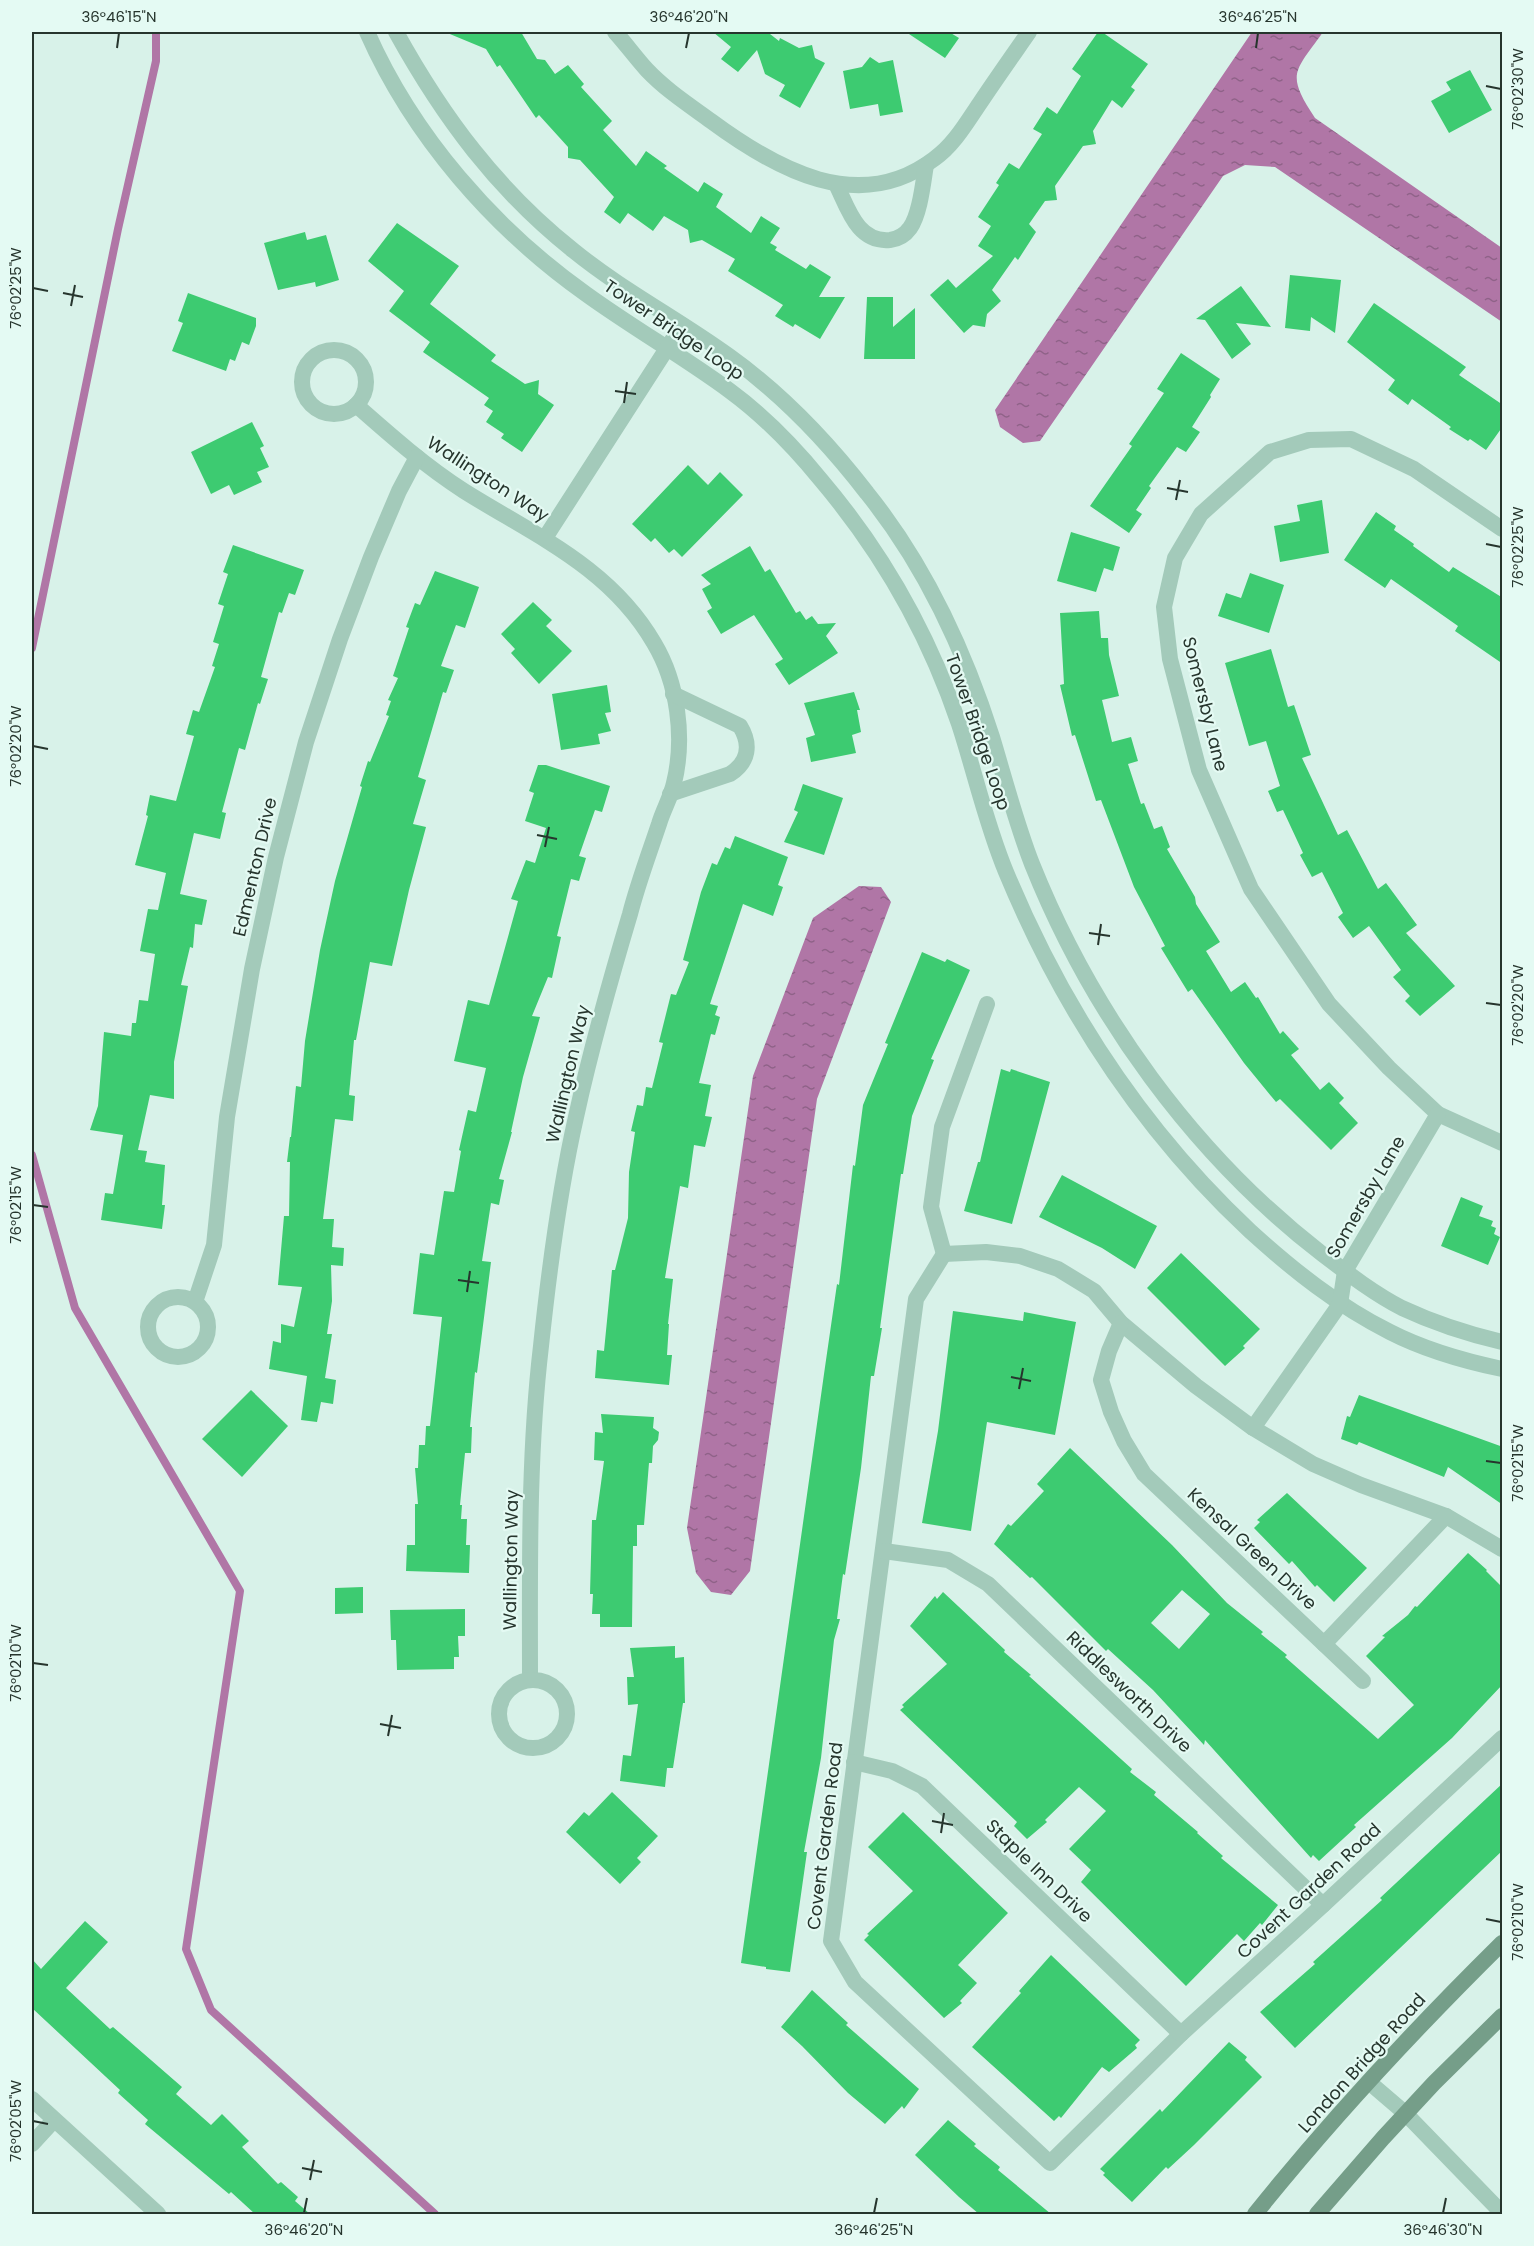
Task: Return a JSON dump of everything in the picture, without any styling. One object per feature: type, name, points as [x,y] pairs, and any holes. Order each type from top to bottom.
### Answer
[{"type":"main road","name":"London Bridge Road","points":[[1255,2214],[1454,1991],[1503,1943]]},
{"type":"main road","points":[[1317,2214],[1405,2113],[1503,2016]]},
{"type":"street","name":"Tower Bridge Loop","points":[[366,32],[412,116],[448,165],[489,210],[554,270],[732,392],[786,440],[821,479],[859,528],[895,581],[925,640],[960,727],[986,817],[1005,870],[1052,970],[1095,1046],[1163,1138],[1227,1209],[1266,1246],[1340,1304],[1391,1333],[1422,1346],[1456,1358],[1503,1369]]},
{"type":"street","name":"Tower Bridge Loop","points":[[396,32],[422,78],[461,136],[491,173],[531,215],[576,253],[728,355],[772,390],[804,420],[868,493],[898,536],[943,612],[977,696],[1032,864],[1082,969],[1140,1061],[1215,1156],[1283,1223],[1345,1271],[1396,1305],[1458,1330],[1503,1342]]},
{"type":"street","points":[[615,32],[655,77],[676,96],[724,131],[782,167],[810,178],[836,184],[864,185],[891,182],[915,173],[937,158],[961,132],[1029,32]]},
{"type":"street","points":[[836,184],[856,224],[863,232],[882,240],[893,239],[903,236],[915,218],[926,165]]},
{"type":"street","name":"Wallington Way","points":[[545,538],[682,325]]},
{"type":"street","name":"Wallington Way","points":[[356,405],[417,457],[464,491],[545,538],[586,567],[638,618],[656,646],[669,677],[677,712],[679,750],[674,784],[635,893],[600,1017],[575,1120],[556,1230],[540,1349],[531,1469],[530,1680]]},
{"type":"street","name":"Somersby Lane","points":[[1503,529],[1414,469],[1351,439],[1309,440],[1270,452],[1201,514],[1175,558],[1164,607],[1170,659],[1199,770],[1251,888],[1329,1004],[1389,1068],[1438,1114],[1503,1143]]},
{"type":"street","name":"Edmenton Drive","points":[[195,1302],[214,1245],[227,1117],[252,969],[279,845],[306,742],[340,639],[371,557],[399,491],[417,457]]},
{"type":"street","points":[[670,794],[730,774],[738,769],[745,759],[747,746],[740,726],[673,694]]},
{"type":"street","points":[[987,1004],[942,1127],[931,1208],[945,1254],[986,1252],[1020,1256],[1058,1269],[1094,1291],[1121,1323],[1196,1386],[1253,1428],[1313,1464],[1361,1485],[1446,1516],[1503,1549]]},
{"type":"street","name":"Somersby Lane","points":[[1340,1304],[1345,1271],[1438,1114]]},
{"type":"street","name":"Covent Garden Road","points":[[945,1254],[916,1299],[831,1941],[855,1982],[1050,2163],[1181,2034],[1503,1738]]},
{"type":"street","points":[[1253,1428],[1340,1304]]},
{"type":"street","name":"Kensal Green Drive","points":[[1121,1323],[1109,1351],[1101,1380],[1111,1412],[1124,1441],[1144,1474],[1363,1681]]},
{"type":"street","points":[[1324,1644],[1446,1516]]},
{"type":"street","name":"Riddlesworth Drive","points":[[884,1551],[948,1560],[988,1584],[1323,1905]]},
{"type":"street","points":[[530,1680],[552,1685],[560,1693],[565,1703],[564,1726],[550,1743],[539,1747],[518,1744],[509,1738],[502,1729],[499,1719],[499,1708],[503,1697],[519,1683],[530,1680]]},
{"type":"street","name":"Staple Inn Drive","points":[[854,1762],[892,1771],[922,1786],[1181,2034]]},
{"type":"street","points":[[1370,2083],[1405,2113],[1503,2213]]},
{"type":"street","points":[[32,2099],[158,2214]]},
{"type":"street","points":[[32,2144],[54,2120]]},
{"type":"water","points":[[1252,32],[1323,32],[1297,73],[1300,91],[1315,118],[1502,248],[1502,322],[1275,167],[1245,165],[1223,176],[1040,441],[1023,443],[1000,427],[995,410]]},
{"type":"water","points":[[859,886],[881,887],[891,902],[817,1099],[750,1571],[731,1595],[711,1592],[696,1573],[687,1528],[753,1076],[813,918]]},
{"type":"building","points":[[445,32],[521,32],[537,59],[545,60],[555,74],[568,65],[584,84],[581,87],[612,121],[603,130],[636,166],[646,151],[667,166],[664,168],[698,192],[704,182],[723,194],[716,207],[751,233],[761,216],[780,228],[770,243],[777,247],[775,250],[806,269],[810,264],[831,277],[819,297],[845,297],[820,339],[795,324],[793,327],[775,316],[783,305],[728,271],[735,259],[702,240],[690,243],[688,230],[664,216],[653,231],[628,213],[620,224],[604,212],[614,197],[580,160],[568,158],[568,147],[539,115],[536,118],[500,65],[497,67],[486,49]]},
{"type":"building","points":[[713,32],[772,32],[770,34],[779,41],[780,38],[799,48],[812,45],[815,58],[825,63],[800,108],[779,96],[785,85],[765,74],[757,50],[738,72],[721,59],[731,47]]},
{"type":"building","points":[[906,32],[949,32],[959,38],[945,58]]},
{"type":"building","points":[[1098,32],[1102,32],[1148,64],[1131,87],[1135,90],[1122,108],[1112,100],[1093,131],[1096,144],[1083,146],[1055,186],[1057,200],[1045,201],[1029,224],[1036,232],[1018,260],[1015,257],[992,290],[1001,301],[987,314],[985,327],[973,325],[964,333],[930,295],[948,279],[956,288],[993,256],[978,246],[991,226],[978,217],[999,185],[996,183],[1009,163],[1019,169],[1042,134],[1033,129],[1047,107],[1057,114],[1081,76],[1072,69]]},
{"type":"building","points":[[870,57],[879,63],[893,60],[903,112],[880,116],[878,104],[850,109],[843,71],[862,67]]},
{"type":"building","points":[[1470,70],[1492,110],[1449,133],[1431,101],[1451,90],[1446,82]]},
{"type":"building","points":[[397,223],[459,266],[430,304],[496,355],[491,361],[525,384],[539,380],[538,394],[554,405],[522,452],[501,438],[504,434],[486,422],[493,411],[484,405],[489,398],[423,352],[430,342],[389,311],[404,291],[368,261]]},
{"type":"building","points":[[305,232],[307,240],[326,235],[339,280],[316,287],[315,282],[278,290],[264,243]]},
{"type":"building","points":[[1290,275],[1341,280],[1335,333],[1311,317],[1310,331],[1285,328]]},
{"type":"building","points":[[1241,286],[1271,327],[1236,323],[1251,344],[1232,359],[1205,320],[1196,319]]},
{"type":"building","points":[[188,293],[256,318],[256,326],[249,345],[242,342],[235,361],[230,359],[226,371],[172,351],[183,323],[178,321]]},
{"type":"building","points":[[867,297],[893,297],[893,327],[915,308],[915,359],[864,359]]},
{"type":"building","points":[[1374,303],[1466,367],[1459,375],[1503,405],[1503,426],[1486,450],[1449,429],[1451,427],[1412,399],[1408,405],[1388,390],[1395,380],[1347,342]]},
{"type":"building","points":[[1181,353],[1220,379],[1192,427],[1200,432],[1186,452],[1177,447],[1149,486],[1151,488],[1136,510],[1142,514],[1129,533],[1090,506],[1132,446],[1129,444],[1164,393],[1157,389]]},
{"type":"building","points":[[252,422],[264,446],[260,448],[269,467],[257,472],[262,482],[234,495],[229,485],[211,494],[191,452]]},
{"type":"building","points":[[688,465],[708,485],[720,472],[743,495],[682,557],[674,549],[669,553],[655,538],[651,542],[632,524]]},
{"type":"building","points":[[1322,500],[1329,553],[1280,562],[1274,526],[1300,521],[1297,505]]},
{"type":"building","points":[[1376,512],[1396,526],[1394,530],[1414,544],[1413,546],[1449,572],[1453,567],[1503,598],[1503,664],[1455,631],[1458,626],[1391,579],[1385,588],[1344,560]]},
{"type":"building","points":[[1071,532],[1120,547],[1113,571],[1104,568],[1096,592],[1057,581]]},
{"type":"building","points":[[233,545],[304,570],[295,595],[289,593],[282,613],[279,612],[261,677],[268,679],[260,704],[258,703],[245,750],[239,748],[222,812],[226,813],[220,839],[194,833],[180,894],[207,900],[202,925],[195,924],[193,948],[190,947],[181,985],[188,986],[174,1062],[174,1099],[150,1095],[138,1150],[147,1151],[145,1162],[165,1165],[162,1205],[165,1205],[162,1229],[101,1220],[105,1193],[113,1194],[123,1135],[90,1130],[98,1106],[104,1032],[131,1036],[132,1023],[136,1023],[139,1000],[148,1001],[155,954],[140,951],[148,909],[158,910],[166,873],[135,865],[148,816],[146,815],[150,795],[176,801],[194,736],[186,734],[193,710],[199,712],[215,667],[212,666],[219,644],[213,642],[224,606],[218,604],[228,574],[223,572]]},
{"type":"building","points":[[750,546],[765,572],[770,569],[796,613],[800,611],[806,620],[812,616],[818,624],[836,623],[826,636],[838,653],[789,685],[775,664],[783,659],[754,615],[721,634],[707,611],[712,608],[702,589],[711,584],[701,575]]},
{"type":"building","points":[[435,571],[479,587],[465,628],[456,625],[441,666],[454,670],[446,693],[443,692],[418,777],[426,780],[413,824],[426,827],[392,966],[370,962],[356,1040],[354,1040],[349,1095],[355,1096],[353,1121],[335,1119],[323,1219],[334,1219],[332,1247],[344,1248],[343,1266],[331,1265],[332,1301],[327,1334],[332,1334],[325,1378],[336,1380],[333,1404],[321,1402],[317,1422],[301,1420],[307,1376],[269,1369],[273,1341],[281,1343],[281,1324],[294,1327],[302,1287],[278,1285],[284,1216],[289,1216],[290,1162],[287,1162],[296,1086],[301,1087],[305,1041],[320,950],[335,881],[362,787],[360,786],[368,761],[370,762],[389,716],[386,715],[391,701],[388,700],[398,678],[393,676],[409,628],[406,627],[415,603],[420,605]]},
{"type":"building","points":[[1250,573],[1284,585],[1269,633],[1218,616],[1226,593],[1241,598]]},
{"type":"building","points":[[533,602],[552,620],[546,626],[572,651],[539,684],[511,653],[515,649],[501,634]]},
{"type":"building","points":[[1099,611],[1101,638],[1108,638],[1109,655],[1119,696],[1102,700],[1112,742],[1131,737],[1138,761],[1128,764],[1141,804],[1144,803],[1154,829],[1162,826],[1170,847],[1167,849],[1195,897],[1196,904],[1220,942],[1206,951],[1231,992],[1245,982],[1256,998],[1258,997],[1280,1034],[1283,1031],[1299,1049],[1291,1055],[1320,1090],[1329,1082],[1344,1098],[1339,1103],[1358,1123],[1331,1150],[1280,1099],[1276,1102],[1244,1063],[1192,989],[1188,992],[1161,948],[1165,946],[1134,887],[1101,800],[1096,801],[1075,735],[1072,736],[1060,685],[1064,684],[1060,613]]},
{"type":"building","points":[[1271,649],[1288,707],[1294,705],[1311,755],[1302,758],[1338,835],[1347,830],[1378,889],[1386,883],[1417,925],[1406,933],[1455,986],[1420,1016],[1405,1001],[1410,996],[1393,977],[1401,970],[1369,926],[1353,938],[1338,917],[1343,913],[1322,872],[1312,877],[1300,855],[1303,853],[1283,810],[1277,812],[1268,791],[1280,786],[1266,741],[1249,746],[1225,663]]},
{"type":"building","points":[[607,685],[611,712],[605,713],[611,731],[598,734],[600,744],[561,750],[552,694]]},
{"type":"building","points":[[854,692],[860,710],[857,710],[861,732],[852,735],[856,753],[811,762],[806,738],[815,735],[804,703]]},
{"type":"building","points":[[538,765],[546,765],[610,786],[602,812],[595,810],[579,856],[586,858],[579,881],[571,879],[557,936],[561,937],[552,978],[548,977],[532,1016],[540,1017],[499,1179],[504,1180],[499,1205],[491,1203],[482,1261],[491,1262],[477,1373],[475,1372],[470,1427],[472,1427],[471,1453],[465,1453],[460,1505],[462,1505],[461,1519],[467,1519],[466,1545],[470,1545],[469,1573],[406,1571],[407,1545],[415,1545],[415,1504],[418,1504],[415,1468],[418,1468],[419,1445],[425,1445],[426,1426],[430,1426],[442,1317],[413,1314],[420,1253],[434,1255],[444,1191],[454,1192],[461,1151],[459,1150],[468,1110],[476,1112],[486,1068],[454,1061],[468,1000],[489,1005],[518,901],[511,899],[526,860],[535,863],[546,828],[525,821],[534,793],[529,791]]},
{"type":"building","points":[[803,784],[843,798],[824,855],[784,842],[798,812],[794,810]]},
{"type":"building","points":[[735,836],[788,857],[778,885],[783,887],[773,916],[743,904],[710,1004],[718,1006],[715,1015],[720,1017],[715,1035],[711,1034],[699,1083],[711,1085],[705,1116],[712,1117],[705,1147],[694,1145],[688,1188],[680,1186],[665,1278],[673,1279],[668,1324],[667,1355],[672,1355],[669,1385],[595,1378],[597,1350],[604,1351],[612,1270],[615,1270],[628,1218],[629,1172],[635,1132],[631,1131],[637,1105],[643,1106],[646,1087],[652,1088],[663,1043],[659,1042],[671,994],[676,995],[689,962],[683,960],[701,892],[712,863],[717,865],[725,847],[730,849]]},
{"type":"building","points":[[922,952],[945,962],[947,959],[970,970],[931,1059],[934,1060],[912,1116],[903,1174],[901,1174],[880,1328],[882,1328],[874,1376],[871,1376],[861,1468],[845,1575],[843,1574],[837,1619],[840,1619],[834,1640],[821,1758],[804,1852],[807,1852],[790,1972],[766,1969],[766,1967],[741,1963],[837,1284],[839,1285],[853,1165],[855,1166],[863,1105]]},
{"type":"building","points":[[1001,1069],[1010,1072],[1011,1069],[1050,1082],[1012,1224],[964,1211],[978,1162],[980,1162]]},
{"type":"building","points":[[1062,1175],[1157,1226],[1135,1269],[1102,1248],[1039,1217]]},
{"type":"building","points":[[1461,1197],[1483,1206],[1479,1216],[1493,1221],[1491,1226],[1496,1228],[1494,1234],[1500,1237],[1488,1265],[1441,1246]]},
{"type":"building","points":[[1181,1253],[1260,1329],[1243,1346],[1245,1348],[1225,1366],[1147,1288]]},
{"type":"building","points":[[953,1311],[1023,1321],[1024,1312],[1076,1322],[1055,1435],[987,1422],[971,1531],[922,1523],[938,1431]]},
{"type":"building","points":[[251,1390],[288,1426],[242,1477],[202,1439]]},
{"type":"building","points":[[1359,1395],[1503,1447],[1503,1505],[1448,1467],[1444,1477],[1359,1442],[1357,1445],[1341,1439],[1347,1416],[1350,1417]]},
{"type":"building","points":[[601,1414],[654,1417],[653,1428],[659,1432],[658,1440],[653,1446],[652,1463],[649,1463],[644,1525],[637,1525],[637,1546],[633,1546],[632,1627],[600,1627],[600,1614],[592,1614],[593,1594],[590,1594],[592,1520],[596,1520],[604,1461],[594,1460],[595,1432],[603,1433]]},
{"type":"building","points":[[1070,1448],[1172,1545],[1227,1603],[1263,1632],[1261,1634],[1287,1655],[1285,1657],[1378,1739],[1414,1705],[1366,1656],[1385,1637],[1382,1636],[1408,1615],[1415,1606],[1417,1607],[1468,1553],[1503,1588],[1503,1684],[1452,1738],[1354,1825],[1356,1827],[1319,1861],[1313,1855],[1311,1858],[1205,1740],[1204,1745],[1153,1690],[1108,1649],[1106,1651],[1032,1577],[1030,1578],[994,1544],[1008,1524],[1011,1526],[1044,1491],[1037,1484]],"holes":[[[1182,1590],[1210,1614],[1179,1649],[1151,1623]]]},
{"type":"building","points":[[1287,1493],[1367,1568],[1334,1602],[1317,1585],[1315,1587],[1292,1561],[1289,1564],[1254,1528],[1260,1522],[1257,1520]]},
{"type":"building","points":[[363,1587],[363,1613],[335,1614],[335,1588]]},
{"type":"building","points":[[943,1592],[1031,1675],[1029,1676],[1132,1769],[1130,1772],[1156,1792],[1154,1795],[1198,1832],[1223,1856],[1221,1858],[1278,1905],[1262,1925],[1260,1923],[1244,1941],[1237,1934],[1186,1986],[1081,1882],[1091,1870],[1069,1849],[1106,1811],[1079,1787],[1045,1820],[1047,1822],[1027,1839],[1014,1826],[1017,1822],[900,1710],[904,1707],[902,1705],[947,1664],[910,1626],[935,1596],[937,1599]]},
{"type":"building","points":[[465,1609],[465,1636],[458,1636],[459,1657],[454,1657],[454,1669],[397,1670],[396,1640],[391,1640],[390,1610]]},
{"type":"building","points":[[675,1646],[675,1658],[684,1657],[685,1703],[683,1703],[673,1768],[667,1768],[665,1787],[620,1781],[623,1755],[631,1756],[638,1704],[628,1705],[627,1677],[634,1677],[630,1648]]},
{"type":"building","points":[[1503,1783],[1503,1850],[1295,2048],[1260,2012],[1315,1964],[1313,1962],[1382,1900],[1380,1898]]},
{"type":"building","points":[[612,1792],[658,1836],[637,1858],[641,1862],[620,1884],[566,1832],[584,1812],[589,1816]]},
{"type":"building","points":[[903,1812],[1008,1913],[958,1965],[977,1983],[960,2001],[962,2003],[944,2018],[864,1940],[869,1935],[867,1934],[913,1891],[868,1847]]},
{"type":"building","points":[[85,1921],[108,1942],[66,1988],[110,2029],[113,2027],[182,2087],[176,2094],[211,2125],[222,2114],[249,2141],[242,2147],[278,2184],[281,2182],[298,2197],[295,2201],[310,2214],[255,2214],[231,2192],[229,2194],[145,2124],[148,2120],[118,2093],[120,2090],[32,2008],[32,1959],[41,1969]]},
{"type":"building","points":[[1051,1955],[1140,2040],[1135,2045],[1137,2048],[1109,2072],[1102,2067],[1061,2118],[1059,2116],[1054,2121],[972,2047],[1021,1993],[1019,1991]]},
{"type":"building","points":[[812,1990],[848,2023],[846,2025],[919,2089],[904,2109],[902,2106],[885,2124],[848,2093],[781,2027]]},
{"type":"building","points":[[1229,2042],[1247,2057],[1245,2060],[1262,2077],[1194,2145],[1168,2169],[1166,2167],[1132,2202],[1103,2175],[1105,2173],[1100,2169],[1160,2109],[1162,2112]]},
{"type":"building","points":[[948,2120],[976,2144],[974,2146],[1000,2167],[998,2170],[1051,2214],[979,2214],[959,2197],[915,2155]]},
{"type":"waterway","points":[[32,648],[118,229],[156,61],[156,32]]},
{"type":"waterway","points":[[32,1155],[75,1308],[240,1591],[186,1949],[211,2010],[435,2214]]}]
